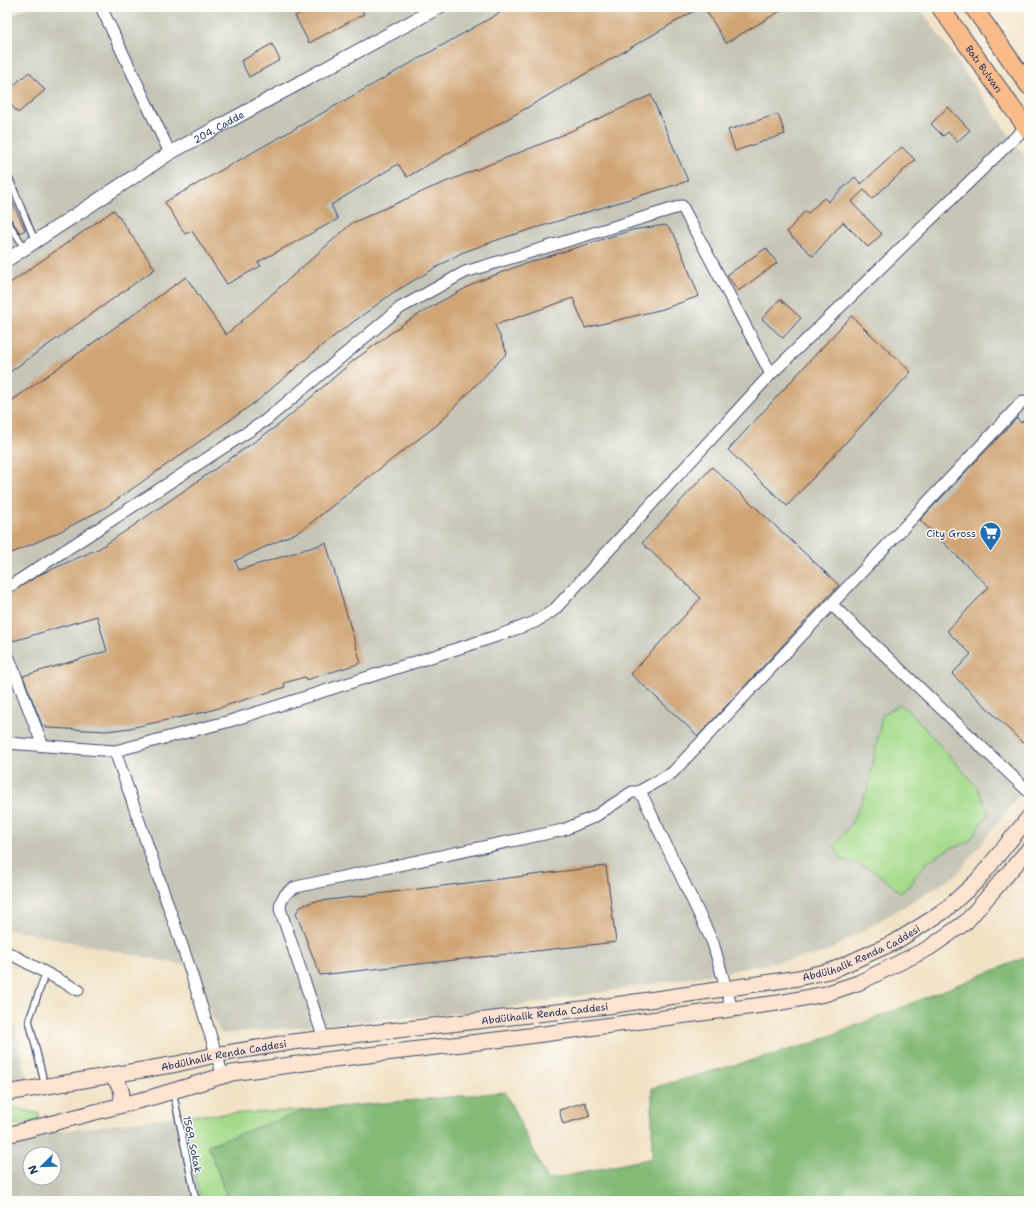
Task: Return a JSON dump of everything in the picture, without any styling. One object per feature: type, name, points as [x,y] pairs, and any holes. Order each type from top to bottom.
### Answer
[{"type":"main road","name":"Batı Bulvarı","points":[[940,7],[1028,129]]},
{"type":"main road","points":[[973,7],[1029,86]]},
{"type":"main road","name":"Abdülhalik Renda Caddesi","points":[[7,1093],[215,1055],[324,1039],[608,1006],[798,978],[833,970],[895,942],[943,912],[972,886],[1029,817]]},
{"type":"main road","name":"Abdülhalik Renda Caddesi","points":[[7,1135],[120,1106],[223,1076],[334,1059],[513,1038],[732,1009],[826,994],[858,983],[929,948],[966,922],[1029,849]]},
{"type":"main road","points":[[111,1075],[121,1087],[122,1099],[120,1106]]},
{"type":"street","points":[[101,7],[170,153]]},
{"type":"street","name":"204. Cadde","points":[[7,260],[170,153],[439,7]]},
{"type":"street","points":[[7,743],[115,751],[230,721],[497,636],[535,622],[554,610],[771,374],[1028,129]]},
{"type":"street","points":[[7,588],[266,420],[400,308],[465,272],[682,206],[771,374]]},
{"type":"street","points":[[324,1039],[280,909],[281,899],[286,892],[296,887],[563,830],[594,817],[632,792],[638,792],[672,773],[1023,401]]},
{"type":"street","points":[[831,604],[1029,792]]},
{"type":"street","points":[[7,653],[44,746]]},
{"type":"street","points":[[115,751],[189,966],[215,1055],[223,1076]]},
{"type":"street","points":[[638,792],[644,797],[652,813],[713,943],[732,1009]]},
{"type":"street","points":[[7,952],[78,990]]},
{"type":"lane","points":[[10,180],[30,245]]},
{"type":"lane","points":[[7,221],[30,245]]},
{"type":"lane","points":[[45,1087],[29,1020],[46,972]]},
{"type":"lane","name":"1569. Sokak","points":[[173,1091],[196,1201]]},
{"type":"shaded area","points":[[28,7],[919,7],[1029,163],[1029,782],[957,875],[825,953],[714,974],[498,1009],[221,1034],[189,966],[7,929],[7,18]]},
{"type":"shaded area","points":[[7,1023],[14,1025],[29,1084],[7,1088]]},
{"type":"shaded area","points":[[180,1116],[201,1201],[7,1201],[7,1138]]},
{"type":"green space","points":[[900,704],[913,715],[977,787],[989,813],[968,843],[951,848],[928,861],[915,876],[912,884],[900,893],[880,875],[867,867],[841,860],[834,846],[850,825],[868,789],[882,715]]},
{"type":"green space","points":[[1029,956],[1029,1201],[228,1201],[208,1145],[306,1110],[505,1092],[548,1180],[652,1158],[652,1088],[810,1044]]},
{"type":"green space","points":[[7,1106],[40,1114],[37,1121],[7,1126]]},
{"type":"green space","points":[[306,1110],[208,1145],[228,1201],[201,1201],[180,1116]]},
{"type":"building","points":[[313,7],[360,7],[364,14],[309,43],[295,16]]},
{"type":"building","points":[[510,7],[701,7],[407,177],[398,164],[331,205],[338,219],[258,262],[261,266],[227,284],[192,231],[185,234],[165,202]]},
{"type":"building","points":[[704,7],[787,7],[726,43]]},
{"type":"building","points":[[272,44],[280,60],[249,77],[241,61]]},
{"type":"building","points":[[29,72],[45,90],[18,113],[7,100],[7,91]]},
{"type":"building","points":[[651,95],[688,181],[503,238],[461,253],[394,292],[326,342],[257,401],[105,508],[57,533],[7,555],[7,404],[186,277],[226,335],[352,223],[433,187],[551,140]]},
{"type":"building","points":[[948,107],[970,130],[957,142],[948,132],[943,136],[931,124]]},
{"type":"building","points":[[778,114],[785,134],[735,151],[728,130]]},
{"type":"building","points":[[902,147],[915,160],[872,199],[864,190],[851,202],[882,234],[868,247],[843,222],[813,256],[787,232],[805,211],[808,213],[824,198],[828,202],[855,177],[861,184]]},
{"type":"building","points":[[7,190],[25,230],[20,233],[11,219],[7,217]]},
{"type":"building","points":[[114,210],[155,269],[7,374],[7,285]]},
{"type":"building","points":[[666,225],[674,234],[699,296],[663,309],[585,328],[573,298],[495,325],[507,353],[437,425],[302,530],[235,561],[239,570],[326,543],[361,663],[306,680],[305,677],[284,683],[285,687],[209,711],[130,728],[106,731],[48,728],[42,725],[23,676],[107,651],[97,616],[13,641],[7,624],[7,595],[39,575],[100,548],[133,526],[280,424],[353,361],[406,322],[438,303],[477,282],[518,266],[632,230]]},
{"type":"building","points":[[766,248],[777,263],[738,291],[727,275]]},
{"type":"building","points":[[780,299],[801,318],[783,338],[762,319]]},
{"type":"building","points":[[851,316],[911,372],[787,506],[728,450]]},
{"type":"building","name":"City Gross","points":[[1029,415],[1029,737],[1023,743],[952,674],[971,654],[947,631],[989,587],[920,520],[1017,418],[1021,423]]},
{"type":"building","points":[[712,467],[839,585],[698,736],[631,674],[701,598],[642,543]]},
{"type":"building","points":[[606,866],[616,942],[320,975],[296,913],[300,907],[312,902]]},
{"type":"building","points":[[585,1102],[590,1116],[563,1124],[559,1110]]},
{"type":"place","name":"City Gross","points":[[991,552]]}]
